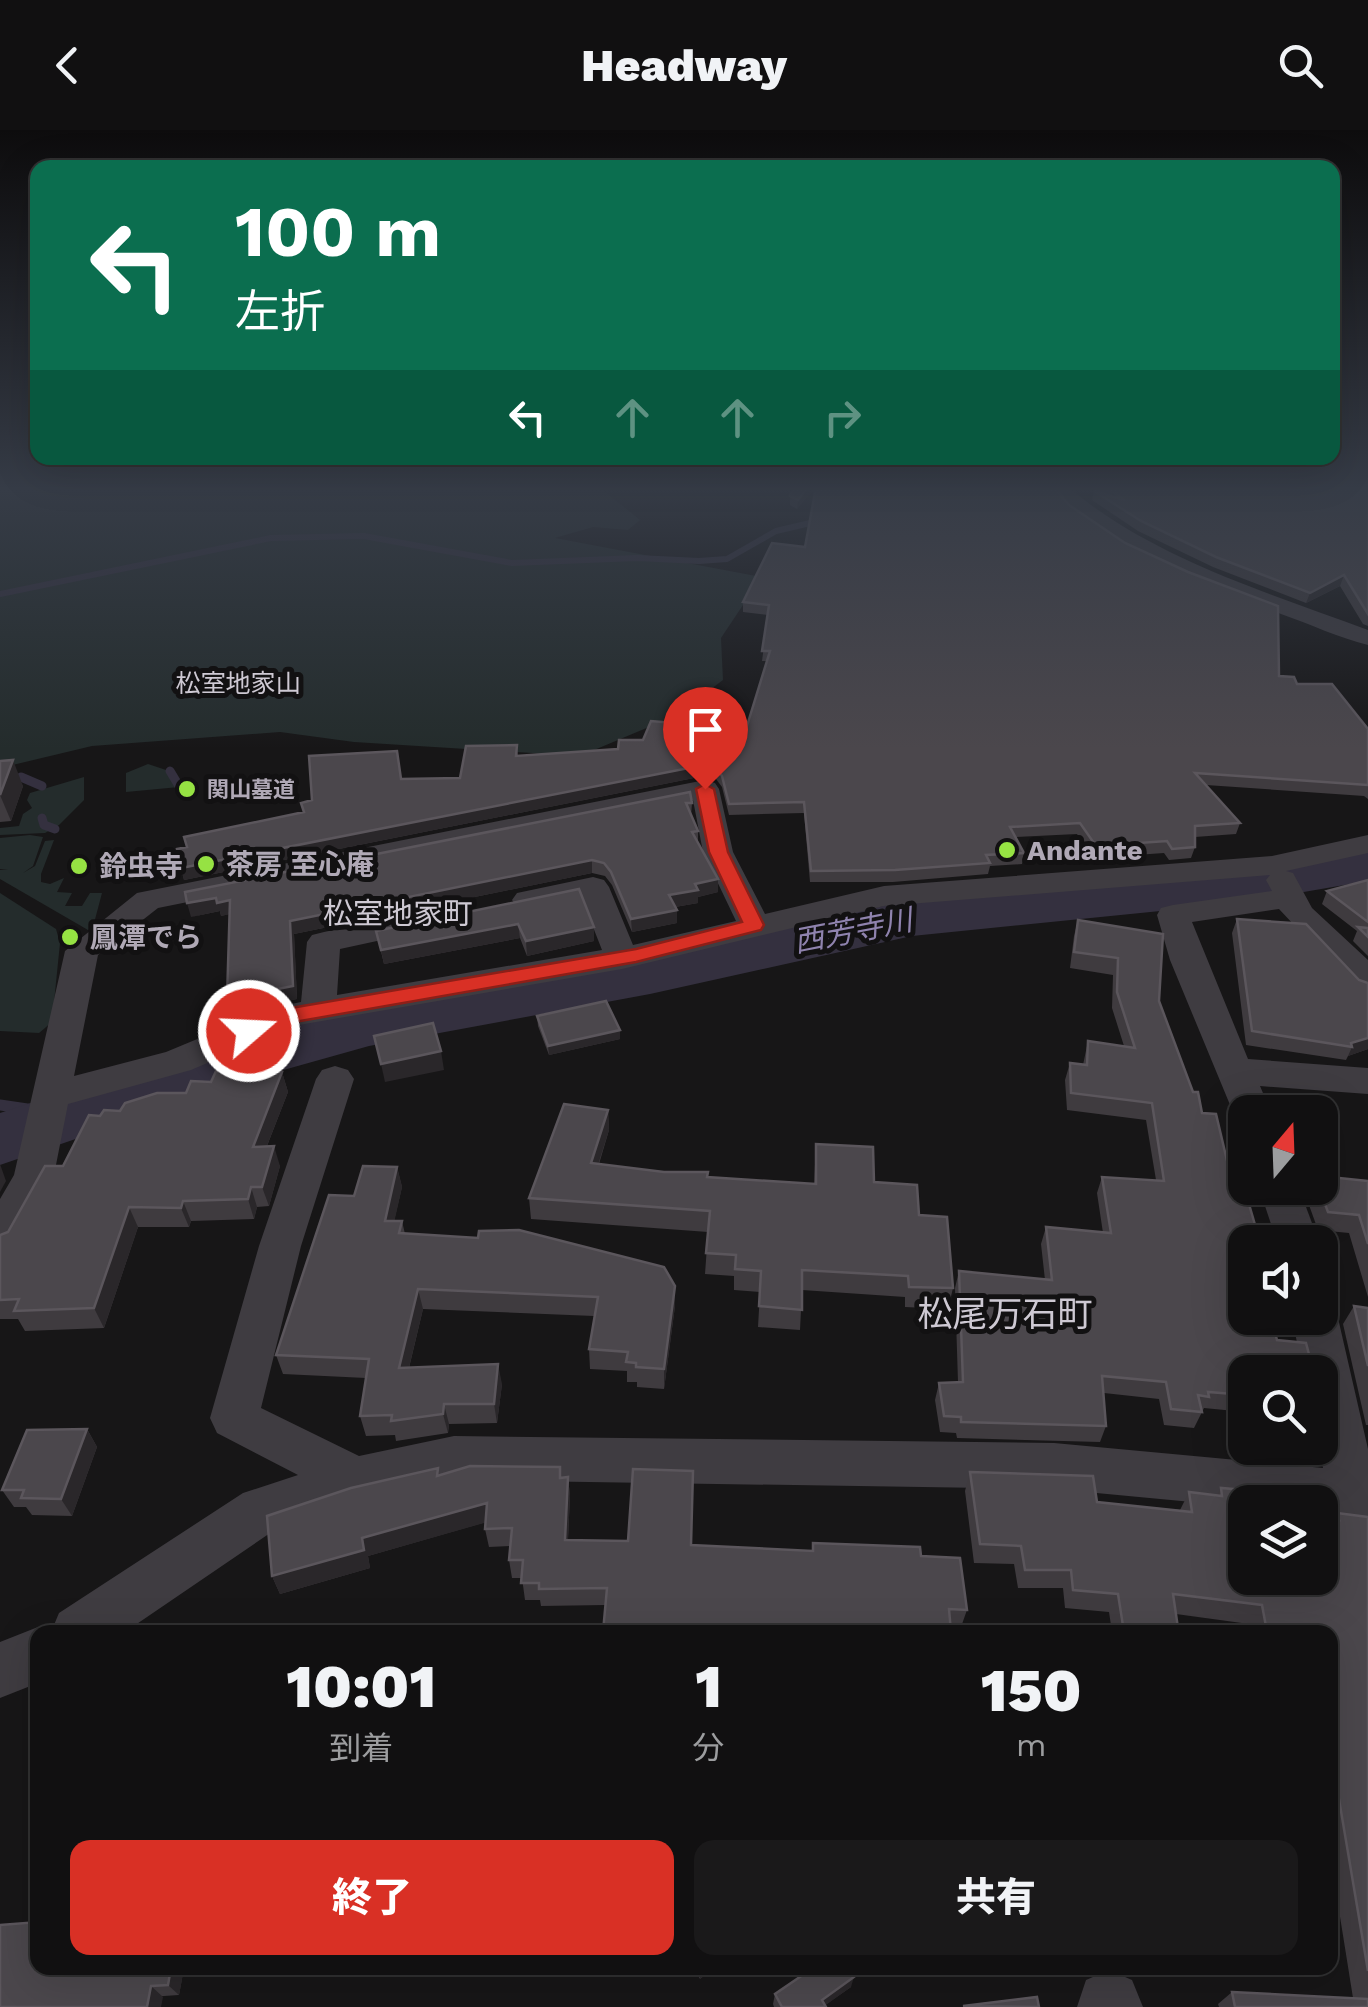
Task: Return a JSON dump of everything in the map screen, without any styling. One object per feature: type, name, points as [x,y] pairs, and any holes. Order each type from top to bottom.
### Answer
[{"type":"street","points":[[1199,575],[1366,637]]},
{"type":"street","points":[[0,1238],[34,1175],[82,951],[148,900],[705,789],[718,852],[754,925]]},
{"type":"street","points":[[50,1096],[178,1061],[285,1016],[622,958],[884,896],[1272,865],[1368,844]]},
{"type":"street","points":[[1272,865],[1293,897],[1296,912],[1350,957],[1368,984]]},
{"type":"street","points":[[497,907],[592,887],[622,958]]},
{"type":"street","points":[[1246,1095],[1172,915],[1293,897]]},
{"type":"street","points":[[318,1011],[324,942],[458,915]]},
{"type":"street","points":[[1238,1071],[1368,1081]]},
{"type":"street","points":[[335,1079],[296,1193],[234,1418],[356,1480]]},
{"type":"street","points":[[88,1625],[261,1510],[356,1480],[454,1458],[1054,1466],[1360,1495],[1319,1335]]},
{"type":"street","points":[[0,1670],[30,1658]]},
{"type":"shaded area","points":[[0,575],[748,575],[777,580],[747,599],[721,638],[723,680],[675,716],[580,756],[354,742],[280,732],[92,746],[0,768]]},
{"type":"shaded area","points":[[148,764],[169,771],[179,787],[126,792],[126,773]]},
{"type":"shaded area","points":[[84,777],[84,800],[59,825],[45,833],[0,835],[0,828],[19,826],[23,814],[32,808],[27,800],[30,793]]},
{"type":"shaded area","points":[[43,837],[33,866],[23,873],[35,866],[45,841],[54,840],[41,882],[50,884],[64,878],[57,892],[72,893],[65,906],[82,906],[90,893],[102,893],[93,927],[88,930],[0,879],[0,870],[8,869],[0,869],[0,838]]},
{"type":"shaded area","points":[[0,893],[56,929],[60,943],[52,1022],[39,1033],[0,1031]]},
{"type":"building","points":[[756,575],[1195,575],[1278,606],[1279,676],[1294,677],[1297,684],[1332,684],[1368,729],[1368,785],[1195,773],[1240,823],[1195,826],[1195,847],[1172,849],[1167,841],[1096,846],[1080,823],[1010,827],[1024,853],[986,855],[990,863],[811,871],[804,802],[729,804],[722,776],[716,768],[704,765],[181,868],[177,849],[187,847],[184,837],[304,812],[301,803],[312,800],[309,756],[397,751],[401,779],[460,778],[466,746],[517,745],[516,756],[618,749],[619,740],[643,740],[651,721],[687,724],[681,741],[742,742],[770,651],[762,651],[769,605],[743,602]]},
{"type":"building","points":[[1262,575],[1368,575],[1368,614],[1344,575],[1310,593]]},
{"type":"building","points":[[13,760],[0,795],[0,761]]},
{"type":"building","points":[[690,792],[692,803],[686,803],[698,831],[692,832],[718,879],[695,884],[698,890],[669,895],[677,910],[631,919],[611,872],[604,863],[592,860],[290,921],[293,986],[227,999],[230,900],[187,903],[185,892]]},
{"type":"building","points":[[1368,880],[1368,922],[1327,891]]},
{"type":"building","points":[[579,889],[594,927],[526,941],[518,924],[381,950],[376,931]]},
{"type":"building","points":[[1237,919],[1306,924],[1359,980],[1368,983],[1368,1038],[1351,1043],[1352,1047],[1252,1031]]},
{"type":"building","points":[[1078,920],[1163,934],[1159,1001],[1193,1092],[1198,1092],[1202,1113],[1216,1114],[1228,1165],[1228,1205],[1249,1205],[1255,1225],[1228,1225],[1228,1335],[1276,1335],[1277,1340],[1306,1343],[1309,1355],[1228,1355],[1228,1394],[1198,1395],[1202,1412],[1171,1409],[1166,1382],[1102,1376],[1106,1426],[961,1422],[961,1417],[944,1416],[939,1383],[963,1382],[959,1271],[1052,1280],[1046,1227],[1111,1233],[1102,1177],[1164,1181],[1152,1103],[1071,1093],[1070,1063],[1087,1065],[1088,1041],[1135,1048],[1117,992],[1118,958],[1074,952]]},
{"type":"building","points":[[606,1001],[620,1030],[548,1046],[537,1016]]},
{"type":"building","points":[[433,1023],[441,1051],[381,1064],[374,1036]]},
{"type":"building","points":[[216,1071],[282,1072],[253,1147],[274,1146],[262,1187],[251,1187],[248,1199],[183,1201],[181,1208],[129,1207],[94,1308],[14,1311],[19,1299],[0,1300],[0,1235],[8,1232],[45,1166],[63,1166],[89,1115],[100,1116],[104,1110],[120,1111],[125,1103],[157,1093],[186,1093],[191,1081],[211,1082]]},
{"type":"building","points":[[564,1104],[608,1110],[591,1163],[664,1172],[708,1172],[707,1177],[816,1184],[816,1144],[873,1147],[874,1182],[917,1185],[919,1215],[947,1217],[953,1288],[909,1287],[908,1276],[802,1270],[802,1310],[759,1306],[761,1271],[735,1269],[736,1255],[706,1253],[710,1211],[529,1198]]},
{"type":"building","points":[[363,1166],[397,1167],[385,1221],[402,1221],[399,1233],[478,1238],[479,1231],[519,1230],[664,1267],[675,1286],[664,1369],[636,1367],[636,1363],[626,1362],[628,1352],[589,1349],[598,1297],[418,1289],[399,1368],[498,1364],[494,1404],[444,1404],[443,1414],[391,1421],[392,1415],[360,1416],[369,1359],[276,1355],[329,1195],[354,1196]]},
{"type":"building","points":[[1338,1178],[1368,1181],[1368,1244],[1359,1215],[1328,1212],[1325,1205],[1338,1205]]},
{"type":"building","points":[[1354,1306],[1368,1308],[1368,1366]]},
{"type":"building","points":[[87,1429],[61,1499],[21,1498],[24,1490],[2,1490],[27,1430]]},
{"type":"building","points":[[470,1466],[560,1467],[560,1478],[568,1477],[565,1540],[628,1541],[633,1469],[693,1471],[691,1545],[813,1551],[813,1543],[920,1547],[921,1556],[960,1558],[967,1610],[949,1609],[950,1625],[604,1625],[607,1588],[539,1589],[539,1583],[521,1583],[523,1560],[509,1560],[512,1528],[485,1529],[487,1503],[362,1538],[364,1550],[272,1576],[267,1516],[351,1488],[438,1468],[437,1476]]},
{"type":"building","points":[[970,1472],[1093,1476],[1097,1502],[1192,1512],[1189,1492],[1222,1496],[1221,1488],[1228,1489],[1228,1595],[1338,1595],[1338,1513],[1368,1517],[1368,1971],[1338,1793],[1338,1625],[1266,1625],[1262,1605],[1173,1594],[1178,1625],[1123,1625],[1118,1594],[1073,1590],[1071,1570],[1025,1570],[1021,1546],[980,1544]]},
{"type":"building","points":[[30,1923],[30,1975],[170,1975],[168,1985],[151,1986],[147,2007],[0,2007],[0,1925]]},
{"type":"building","points":[[803,1975],[854,1977],[822,2000],[826,2007],[782,2007],[775,1994]]},
{"type":"building","points":[[1232,1992],[1368,1999],[1368,2007],[1235,2007]]},
{"type":"building","points":[[1037,1997],[1039,2007],[963,2006]]},
{"type":"waterway","points":[[0,594],[94,575]]},
{"type":"waterway","points":[[170,771],[182,791]]},
{"type":"waterway","points":[[21,777],[42,786]]},
{"type":"waterway","points":[[42,818],[44,825],[55,829]]},
{"type":"waterway","name":"西芳寺川","points":[[0,1139],[220,1065],[367,1025],[650,974],[912,918],[1240,886],[1368,864]]},
{"type":"waterway","points":[[0,1105],[75,1116]]},
{"type":"place","name":"関山墓道","points":[[187,789]]},
{"type":"place","name":"Andante","points":[[1007,850]]},
{"type":"place","name":"茶房 至心庵","points":[[206,864]]},
{"type":"place","name":"鈴虫寺","points":[[79,866]]},
{"type":"place","name":"鳳潭でら","points":[[70,937]]},
{"type":"district","name":"松室地家山","points":[[238,683]]},
{"type":"district","name":"松室地家町","points":[[398,914]]},
{"type":"district","name":"松尾万石町","points":[[1005,1314]]},
{"type":"route","points":[[249,1031],[285,1016],[636,955],[754,925],[718,852],[705,789]]}]
